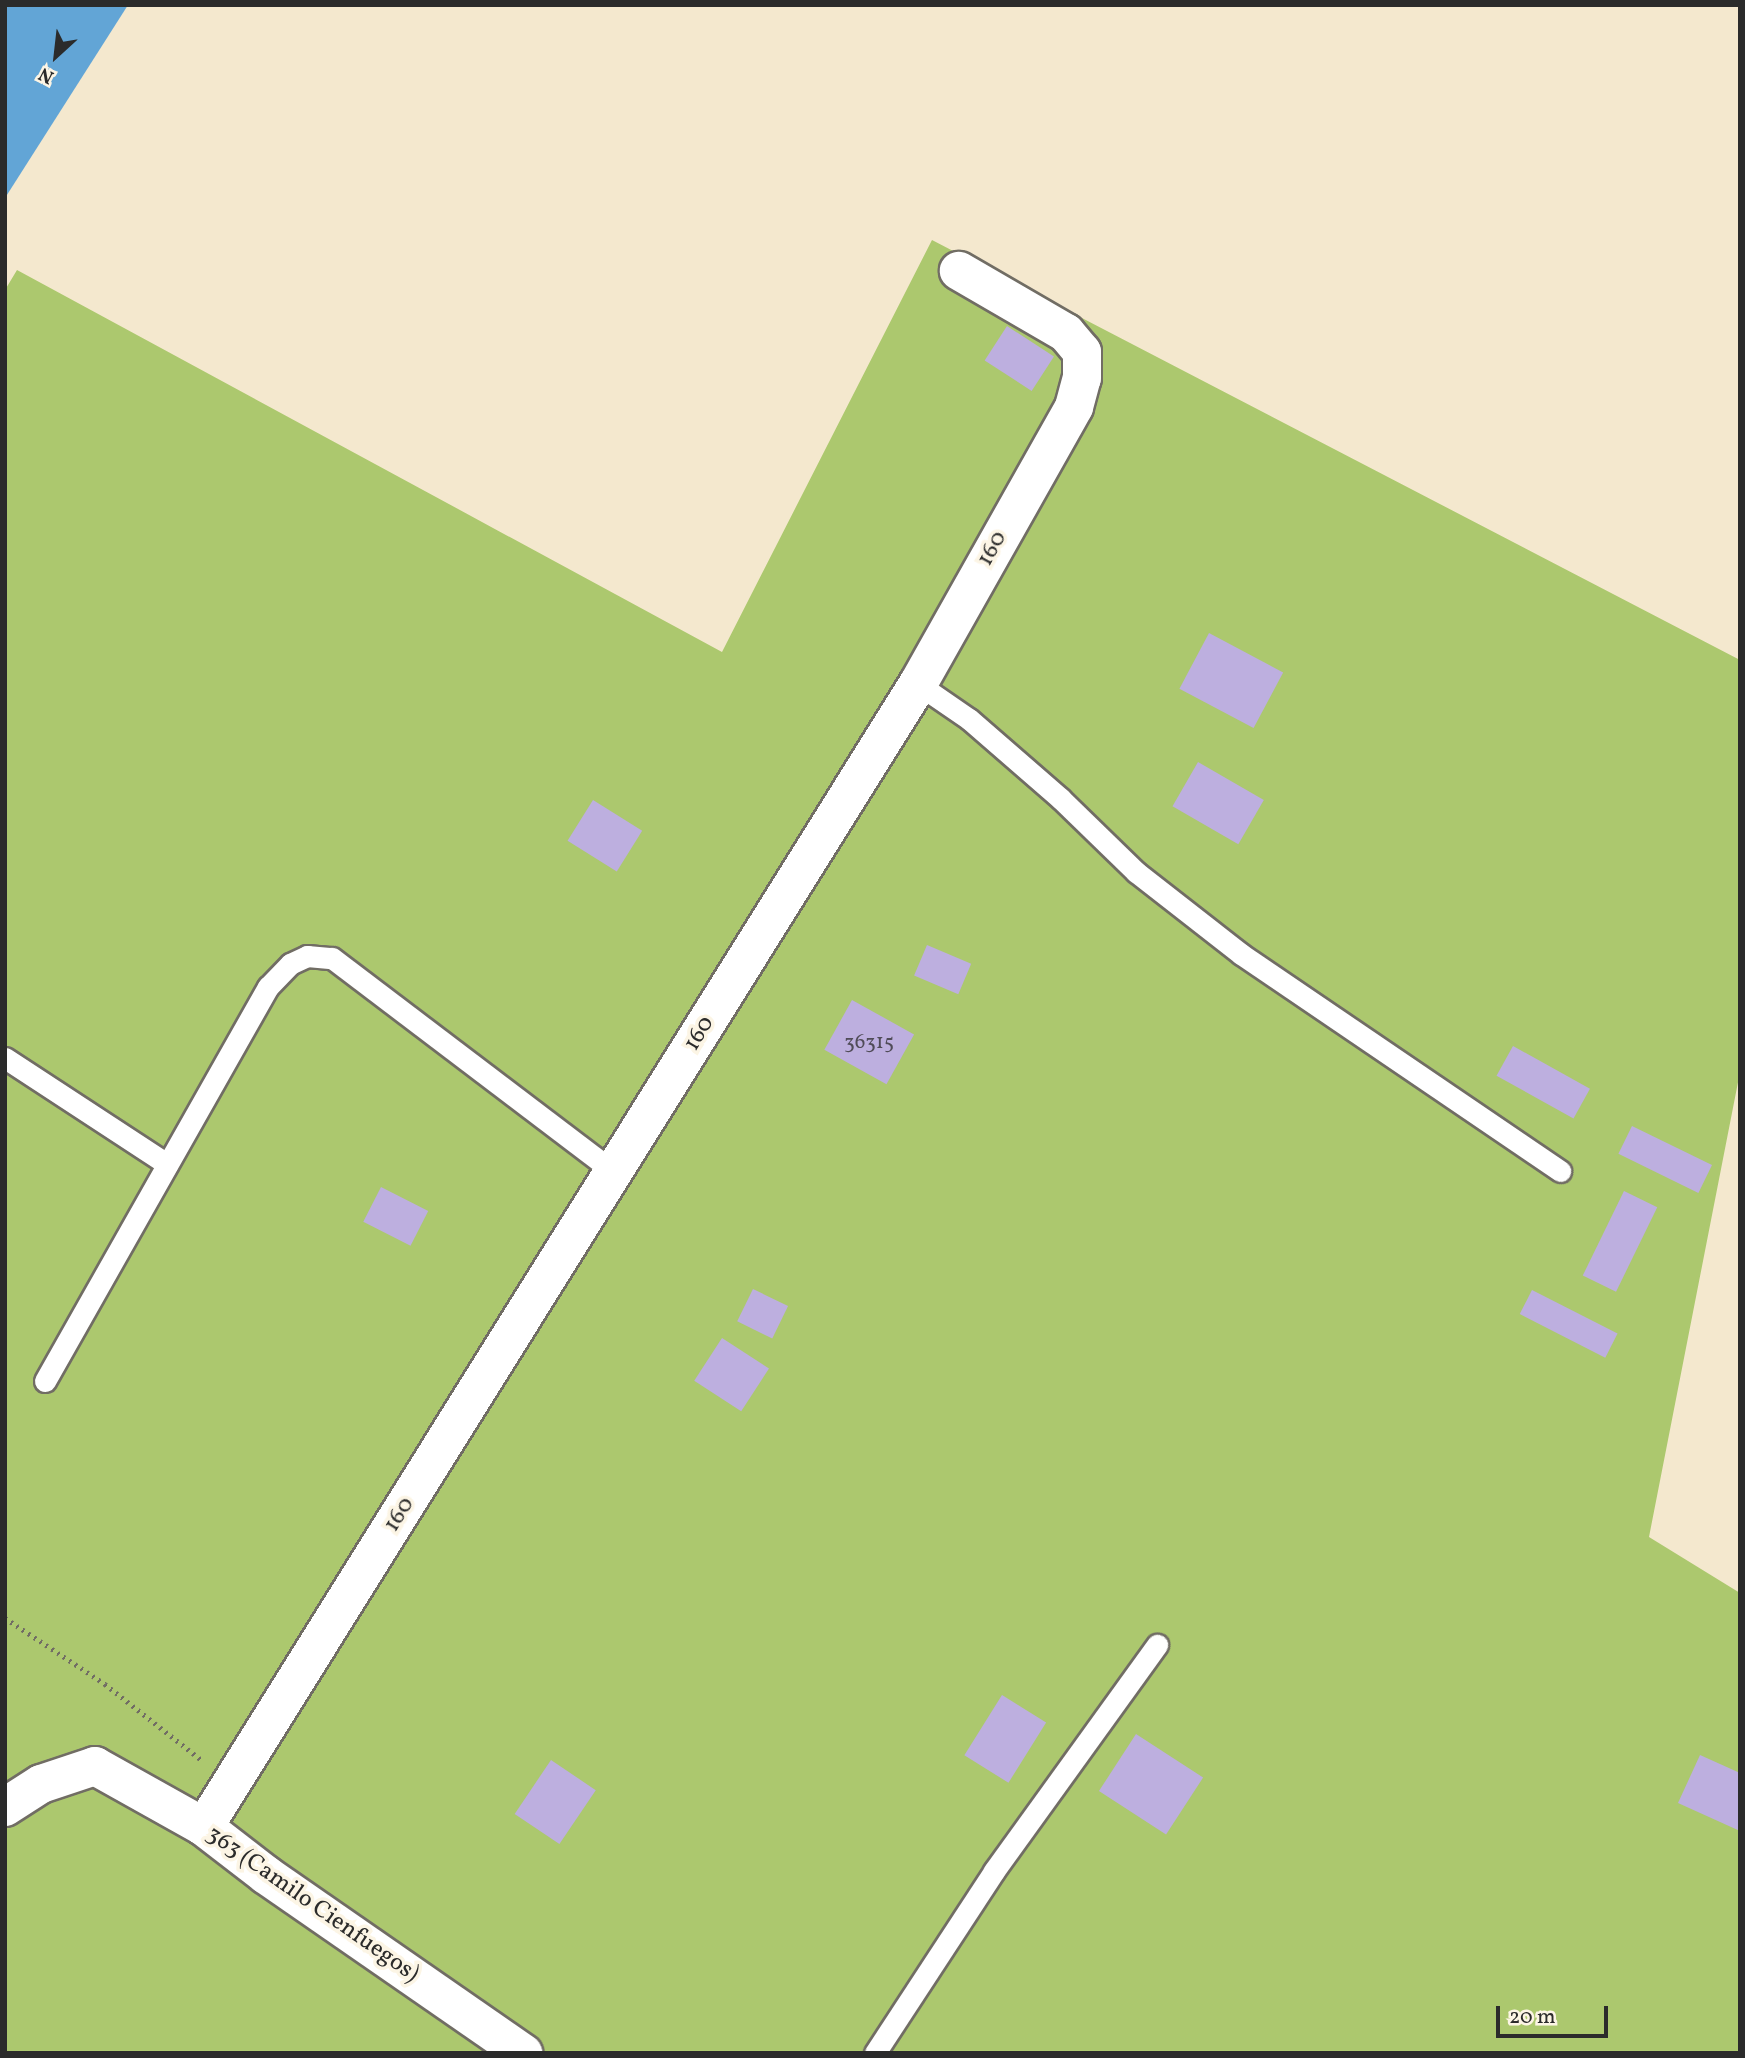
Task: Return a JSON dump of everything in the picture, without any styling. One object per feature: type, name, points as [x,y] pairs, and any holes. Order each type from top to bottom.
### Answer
[{"type":"street","name":"160","points":[[204,1827],[918,684],[1074,407],[1082,378],[1082,352],[1066,333],[959,271]]},
{"type":"street","name":"363 (Camilo Cienfuegos)","points":[[5,1807],[41,1784],[95,1766],[204,1827],[266,1875],[523,2053]]},
{"type":"lane","points":[[918,684],[969,719],[1061,799],[1136,872],[1241,954],[1560,1171]]},
{"type":"lane","points":[[45,1381],[268,987],[290,964],[307,956],[332,958],[615,1173]]},
{"type":"lane","points":[[5,1058],[167,1164]]},
{"type":"lane","points":[[875,2053],[994,1871],[1157,1645]]},
{"type":"path","points":[[5,1618],[105,1684],[231,1783]]},
{"type":"green space","points":[[932,240],[1740,660],[1740,1072],[1649,1537],[1740,1593],[1740,2053],[5,2053],[5,290],[17,270],[722,652]]},
{"type":"water","points":[[5,5],[128,5],[5,198]]},
{"type":"building","points":[[1007,326],[1054,356],[1032,391],[985,360]]},
{"type":"building","points":[[1209,633],[1283,672],[1254,728],[1179,689]]},
{"type":"building","points":[[1198,762],[1264,800],[1238,844],[1172,806]]},
{"type":"building","points":[[593,800],[642,831],[617,871],[568,841]]},
{"type":"building","points":[[927,945],[971,964],[958,994],[914,975]]},
{"type":"building","points":[[852,1000],[914,1034],[886,1084],[824,1050]]},
{"type":"building","points":[[1513,1046],[1590,1089],[1573,1118],[1497,1076]]},
{"type":"building","points":[[1632,1126],[1712,1165],[1698,1193],[1618,1154]]},
{"type":"building","points":[[381,1187],[428,1211],[411,1246],[363,1222]]},
{"type":"building","points":[[1624,1191],[1657,1207],[1616,1292],[1583,1275]]},
{"type":"building","points":[[753,1289],[788,1306],[772,1338],[737,1321]]},
{"type":"building","points":[[1532,1290],[1618,1334],[1605,1358],[1520,1314]]},
{"type":"building","points":[[722,1338],[769,1368],[741,1411],[694,1381]]},
{"type":"building","points":[[1002,1695],[1046,1723],[1008,1783],[964,1755]]},
{"type":"building","points":[[1136,1734],[1203,1778],[1166,1835],[1099,1791]]},
{"type":"building","points":[[1700,1755],[1740,1773],[1740,1831],[1678,1803]]},
{"type":"building","points":[[551,1760],[596,1790],[559,1844],[515,1814]]}]
